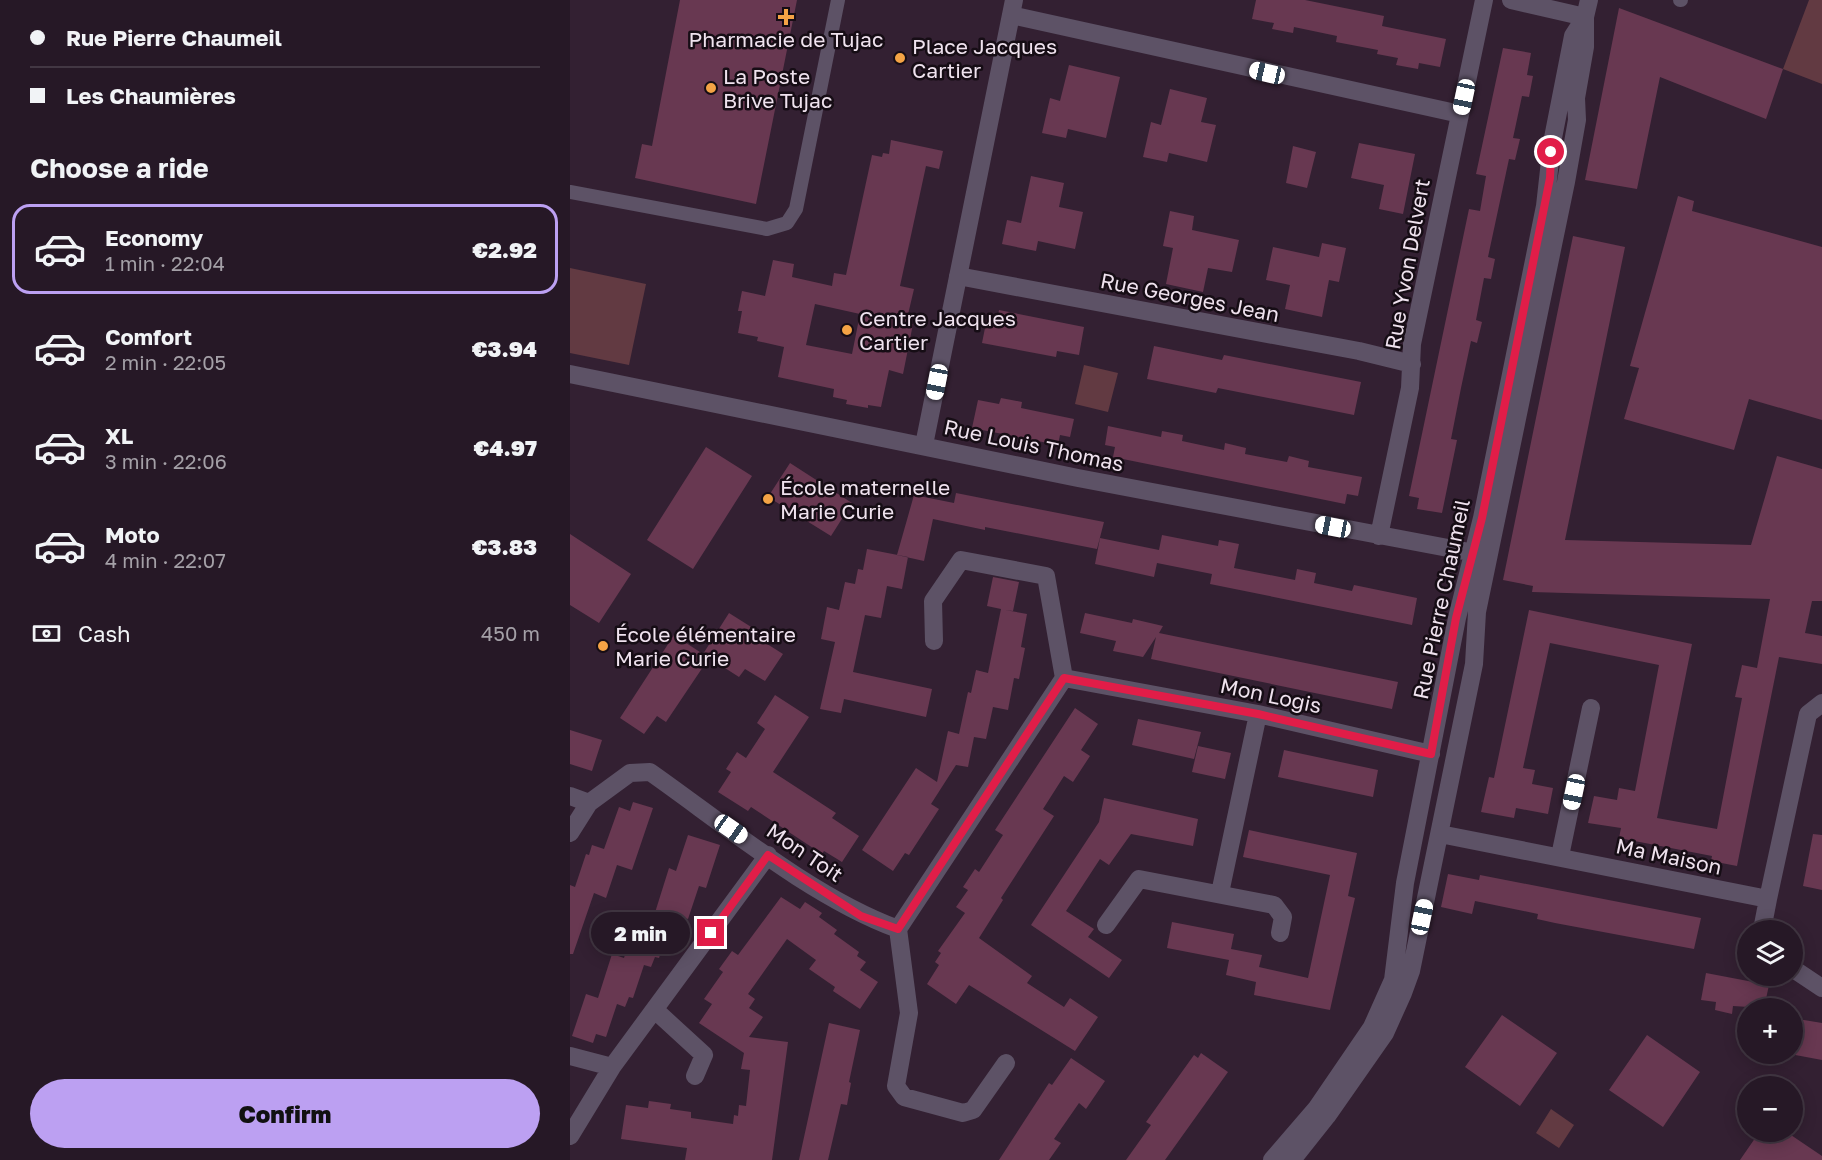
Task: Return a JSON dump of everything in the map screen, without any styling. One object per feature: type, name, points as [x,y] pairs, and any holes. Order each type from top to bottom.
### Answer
[{"type":"street","name":"Rue Yvon Delvert","points":[[1379,536],[1410,388],[1412,344],[1485,0]]},
{"type":"street","points":[[1511,0],[1587,9]]},
{"type":"street","points":[[924,445],[1013,7],[1460,114]]},
{"type":"street","name":"Rue Pierre Chaumeil","points":[[1292,1160],[1327,1116],[1385,1034],[1411,971],[1474,664],[1482,555],[1566,182],[1577,120],[1576,98],[1585,47],[1587,9]]},
{"type":"street","name":"Rue Georges Jean","points":[[958,276],[1359,351],[1412,364]]},
{"type":"street","name":"Rue Louis Thomas","points":[[570,374],[1482,555]]},
{"type":"street","name":"Rue Pierre Chaumeil","points":[[1272,1160],[1316,1109],[1372,1027],[1393,980],[1405,883],[1456,618],[1482,555]]},
{"type":"street","points":[[934,641],[933,601],[961,560],[1046,576],[1064,678],[898,929],[909,1013],[897,1086],[904,1097],[963,1113],[973,1110],[1006,1063]]},
{"type":"street","name":"Mon Logis","points":[[1064,678],[1258,714],[1431,754]]},
{"type":"street","points":[[1764,920],[1808,714],[1822,704]]},
{"type":"street","points":[[1560,856],[1591,708]]},
{"type":"street","points":[[1220,893],[1258,714]]},
{"type":"street","points":[[1431,754],[1461,730]]},
{"type":"street","name":"Mon Toit","points":[[589,803],[630,772],[650,772],[768,855],[861,916],[898,929]]},
{"type":"street","points":[[570,796],[589,803],[570,833]]},
{"type":"street","points":[[1421,804],[1440,834]]},
{"type":"street","name":"Ma Maison","points":[[1440,834],[1768,899]]},
{"type":"street","points":[[570,1136],[612,1068],[768,855]]},
{"type":"street","points":[[1106,925],[1139,879],[1274,905],[1283,917],[1280,933]]},
{"type":"street","points":[[1803,975],[1822,988]]},
{"type":"street","points":[[655,1010],[704,1055],[695,1076]]},
{"type":"street","points":[[570,1056],[612,1068]]},
{"type":"lane","points":[[570,192],[767,229],[787,224],[796,209],[838,0]]},
{"type":"shaded area","points":[[1809,0],[1822,0],[1822,84],[1783,69]]},
{"type":"shaded area","points":[[570,268],[646,284],[629,365],[570,353]]},
{"type":"shaded area","points":[[1084,365],[1118,373],[1108,412],[1075,404]]},
{"type":"shaded area","points":[[1551,1109],[1574,1125],[1559,1148],[1536,1133]]},
{"type":"building","points":[[680,0],[797,0],[756,204],[635,178],[642,144],[652,146]]},
{"type":"building","points":[[1256,0],[1305,0],[1384,16],[1382,26],[1446,39],[1440,67],[1419,63],[1418,69],[1396,65],[1398,58],[1377,54],[1378,50],[1336,42],[1337,36],[1294,27],[1293,33],[1272,29],[1274,23],[1252,19]]},
{"type":"building","points":[[1619,8],[1783,69],[1766,119],[1660,77],[1637,189],[1585,180]]},
{"type":"building","points":[[1503,48],[1531,53],[1527,75],[1533,76],[1529,97],[1522,96],[1513,138],[1520,139],[1515,160],[1509,159],[1488,257],[1495,259],[1491,279],[1484,278],[1476,320],[1482,322],[1477,343],[1471,341],[1461,388],[1451,439],[1457,440],[1442,513],[1417,509],[1419,498],[1409,496],[1469,209],[1480,211],[1486,176],[1476,174]]},
{"type":"building","points":[[1069,65],[1120,77],[1106,138],[1068,129],[1066,138],[1042,133],[1050,98],[1060,101]]},
{"type":"building","points":[[1170,89],[1207,98],[1201,122],[1216,125],[1207,162],[1169,153],[1167,162],[1143,157],[1151,122],[1161,125]]},
{"type":"building","points":[[891,140],[943,151],[939,169],[926,166],[900,286],[914,289],[906,323],[913,324],[903,374],[889,370],[881,407],[868,405],[868,408],[846,404],[847,400],[833,397],[834,389],[778,377],[784,347],[757,341],[758,337],[738,333],[742,311],[738,311],[742,291],[765,296],[773,260],[794,264],[792,277],[832,286],[834,273],[846,275],[872,155],[882,157],[883,153],[889,154]],"holes":[[[815,304],[860,314],[852,354],[806,345]]]},
{"type":"building","points":[[1359,143],[1415,154],[1403,214],[1379,209],[1384,185],[1351,178]]},
{"type":"building","points":[[1293,146],[1316,152],[1307,188],[1286,183]]},
{"type":"building","points":[[1031,176],[1064,183],[1059,207],[1083,212],[1075,249],[1038,241],[1036,251],[1002,244],[1007,220],[1021,223]]},
{"type":"building","points":[[1678,196],[1694,201],[1692,211],[1822,247],[1822,420],[1749,399],[1734,450],[1624,419],[1639,368],[1630,366]]},
{"type":"building","points":[[1170,211],[1194,216],[1192,230],[1239,240],[1232,272],[1208,268],[1203,292],[1166,284],[1173,248],[1163,246]]},
{"type":"building","points":[[1573,236],[1625,247],[1565,540],[1751,545],[1777,456],[1822,469],[1822,601],[1812,601],[1805,633],[1822,636],[1822,664],[1779,657],[1737,866],[1711,861],[1712,856],[1619,838],[1621,828],[1588,823],[1594,796],[1617,800],[1619,788],[1635,791],[1659,665],[1550,643],[1523,768],[1535,770],[1532,784],[1553,788],[1548,814],[1516,808],[1514,818],[1481,812],[1489,777],[1494,778],[1529,610],[1692,644],[1657,818],[1717,829],[1742,698],[1735,697],[1742,665],[1757,668],[1770,599],[1532,592],[1533,586],[1503,580]]},
{"type":"building","points":[[1322,243],[1346,248],[1339,282],[1329,280],[1322,317],[1285,309],[1290,285],[1266,280],[1273,247],[1319,257]]},
{"type":"building","points":[[999,310],[1084,327],[1079,355],[1057,351],[1056,357],[982,343],[987,318],[997,320]]},
{"type":"building","points":[[1154,346],[1222,360],[1224,355],[1361,382],[1354,415],[1218,388],[1216,393],[1147,379]]},
{"type":"building","points":[[1001,398],[1022,402],[1021,408],[1074,419],[1070,437],[1060,435],[1058,445],[972,428],[978,400],[999,404]]},
{"type":"building","points":[[1108,426],[1161,437],[1162,431],[1183,435],[1182,441],[1224,450],[1225,443],[1246,448],[1245,454],[1287,462],[1289,456],[1309,461],[1308,467],[1362,477],[1358,496],[1347,494],[1345,504],[1113,457],[1115,447],[1105,445]]},
{"type":"building","points":[[706,447],[752,476],[693,569],[647,540]]},
{"type":"building","points":[[790,463],[852,503],[831,536],[768,497]]},
{"type":"building","points":[[956,493],[1104,522],[1097,549],[933,519],[924,561],[897,555],[914,495],[954,503]]},
{"type":"building","points":[[570,534],[631,574],[599,623],[570,605]]},
{"type":"building","points":[[1162,535],[1218,546],[1219,540],[1239,544],[1234,568],[1295,580],[1297,569],[1316,573],[1314,583],[1352,591],[1354,585],[1417,598],[1412,625],[1210,584],[1212,574],[1157,563],[1154,577],[1095,564],[1100,538],[1159,550]]},
{"type":"building","points":[[867,549],[908,557],[902,589],[887,586],[881,618],[865,615],[853,672],[932,689],[926,717],[844,699],[841,713],[820,709],[835,642],[821,639],[827,607],[839,610],[845,582],[855,584],[858,569],[863,570]]},
{"type":"building","points":[[993,577],[1019,582],[1013,611],[1005,610],[1027,614],[1021,647],[1025,648],[1019,679],[1014,678],[1008,710],[993,707],[986,739],[974,737],[968,767],[956,765],[931,804],[939,809],[909,855],[905,853],[893,871],[862,850],[916,768],[937,782],[948,731],[959,734],[968,692],[971,693],[976,670],[988,673],[1001,609],[987,606]]},
{"type":"building","points":[[729,613],[756,630],[753,635],[783,654],[765,681],[745,669],[739,677],[703,654]]},
{"type":"building","points":[[1085,613],[1132,623],[1133,619],[1163,626],[1159,633],[1398,682],[1392,709],[1151,659],[1156,637],[1143,657],[1113,651],[1116,641],[1080,633]]},
{"type":"building","points":[[674,635],[709,658],[666,722],[657,716],[644,734],[620,718]]},
{"type":"building","points":[[775,695],[809,717],[773,772],[836,813],[832,818],[859,836],[842,862],[824,851],[822,854],[751,807],[748,811],[718,792],[731,772],[726,769],[737,752],[746,758],[765,729],[757,723]]},
{"type":"building","points":[[1075,708],[1098,724],[1081,750],[1090,756],[1073,782],[1064,776],[1043,809],[1054,816],[1001,898],[1003,900],[979,938],[1032,976],[1027,983],[1064,1007],[1070,998],[1098,1017],[1075,1051],[969,985],[956,1004],[927,984],[939,965],[935,962],[941,953],[938,951],[965,913],[956,907],[968,890],[963,887],[975,869],[979,872],[1003,835],[995,830]]},
{"type":"building","points":[[1138,719],[1201,732],[1194,759],[1132,745]]},
{"type":"building","points":[[570,730],[602,740],[592,771],[570,764]]},
{"type":"building","points":[[1198,746],[1231,753],[1225,779],[1192,772]]},
{"type":"building","points":[[1284,750],[1378,770],[1373,797],[1278,777]]},
{"type":"building","points":[[1104,798],[1198,819],[1193,846],[1131,834],[1109,865],[1100,859],[1066,911],[1094,929],[1088,937],[1122,960],[1109,978],[1031,925],[1099,822]]},
{"type":"building","points":[[633,802],[653,808],[632,870],[617,865],[606,898],[594,893],[573,954],[570,954],[570,885],[575,887],[586,854],[589,855],[592,845],[604,849],[619,807],[630,811]]},
{"type":"building","points":[[1249,830],[1357,853],[1348,896],[1355,898],[1330,1010],[1254,995],[1256,982],[1226,975],[1229,960],[1167,948],[1172,922],[1234,934],[1231,949],[1262,955],[1259,967],[1308,978],[1330,875],[1243,857]]},
{"type":"building","points":[[1813,834],[1822,835],[1822,890],[1803,886]]},
{"type":"building","points":[[688,835],[720,845],[706,888],[699,886],[688,919],[684,918],[681,928],[670,924],[659,958],[655,957],[651,967],[644,965],[633,998],[629,997],[625,1007],[617,1004],[606,1037],[596,1034],[593,1043],[572,1036],[586,994],[598,998],[612,954],[624,958],[638,914],[653,919],[669,868],[676,871]]},
{"type":"building","points":[[1448,874],[1479,880],[1480,875],[1701,918],[1694,949],[1555,923],[1537,919],[1538,914],[1475,901],[1472,914],[1441,907]]},
{"type":"building","points":[[781,897],[800,909],[805,902],[822,913],[819,917],[837,930],[834,934],[859,952],[857,956],[866,962],[860,970],[878,982],[860,1009],[833,991],[835,987],[809,969],[816,960],[787,939],[748,994],[755,999],[749,1008],[763,1017],[749,1037],[788,1042],[772,1160],[685,1160],[687,1148],[621,1139],[626,1105],[648,1108],[649,1101],[671,1104],[670,1109],[691,1112],[691,1118],[733,1124],[734,1115],[738,1116],[739,1105],[746,1106],[750,1070],[741,1069],[744,1053],[699,1023],[712,1004],[704,999],[723,972],[719,969],[732,951],[738,955]]},
{"type":"building","points":[[1706,973],[1737,979],[1737,986],[1769,986],[1766,998],[1737,998],[1737,1006],[1733,1006],[1732,1014],[1715,1010],[1716,1002],[1701,1000]]},
{"type":"building","points":[[1502,1015],[1557,1053],[1520,1106],[1465,1067]]},
{"type":"building","points":[[1803,1020],[1822,1023],[1822,1060],[1803,1056]]},
{"type":"building","points":[[829,1023],[860,1030],[849,1082],[851,1083],[847,1105],[841,1104],[828,1160],[799,1160]]},
{"type":"building","points":[[1647,1035],[1700,1072],[1663,1127],[1609,1090]]},
{"type":"building","points":[[1201,1053],[1228,1072],[1165,1160],[1126,1160],[1151,1125],[1146,1122],[1194,1055],[1198,1058]]},
{"type":"building","points":[[1071,1058],[1105,1081],[1086,1109],[1079,1103],[1054,1139],[1061,1143],[1049,1160],[999,1160],[1049,1083],[1052,1085]]},
{"type":"building","points":[[1752,1142],[1801,1142],[1822,1156],[1822,1160],[1740,1160]]},
{"type":"place","name":"Pharmacie de Tujac","points":[[786,17]]},
{"type":"place","name":"Place Jacques Cartier","points":[[900,58]]},
{"type":"place","name":"La Poste Brive Tujac","points":[[711,88]]},
{"type":"place","name":"Centre Jacques Cartier","points":[[847,330]]},
{"type":"place","name":"École maternelle Marie Curie","points":[[768,499]]},
{"type":"place","name":"École élémentaire Marie Curie","points":[[603,646]]},
{"type":"route","points":[[711,933],[768,855],[861,916],[898,929],[1064,678],[1258,714],[1431,754],[1456,618],[1482,518],[1550,178],[1551,152]]}]
